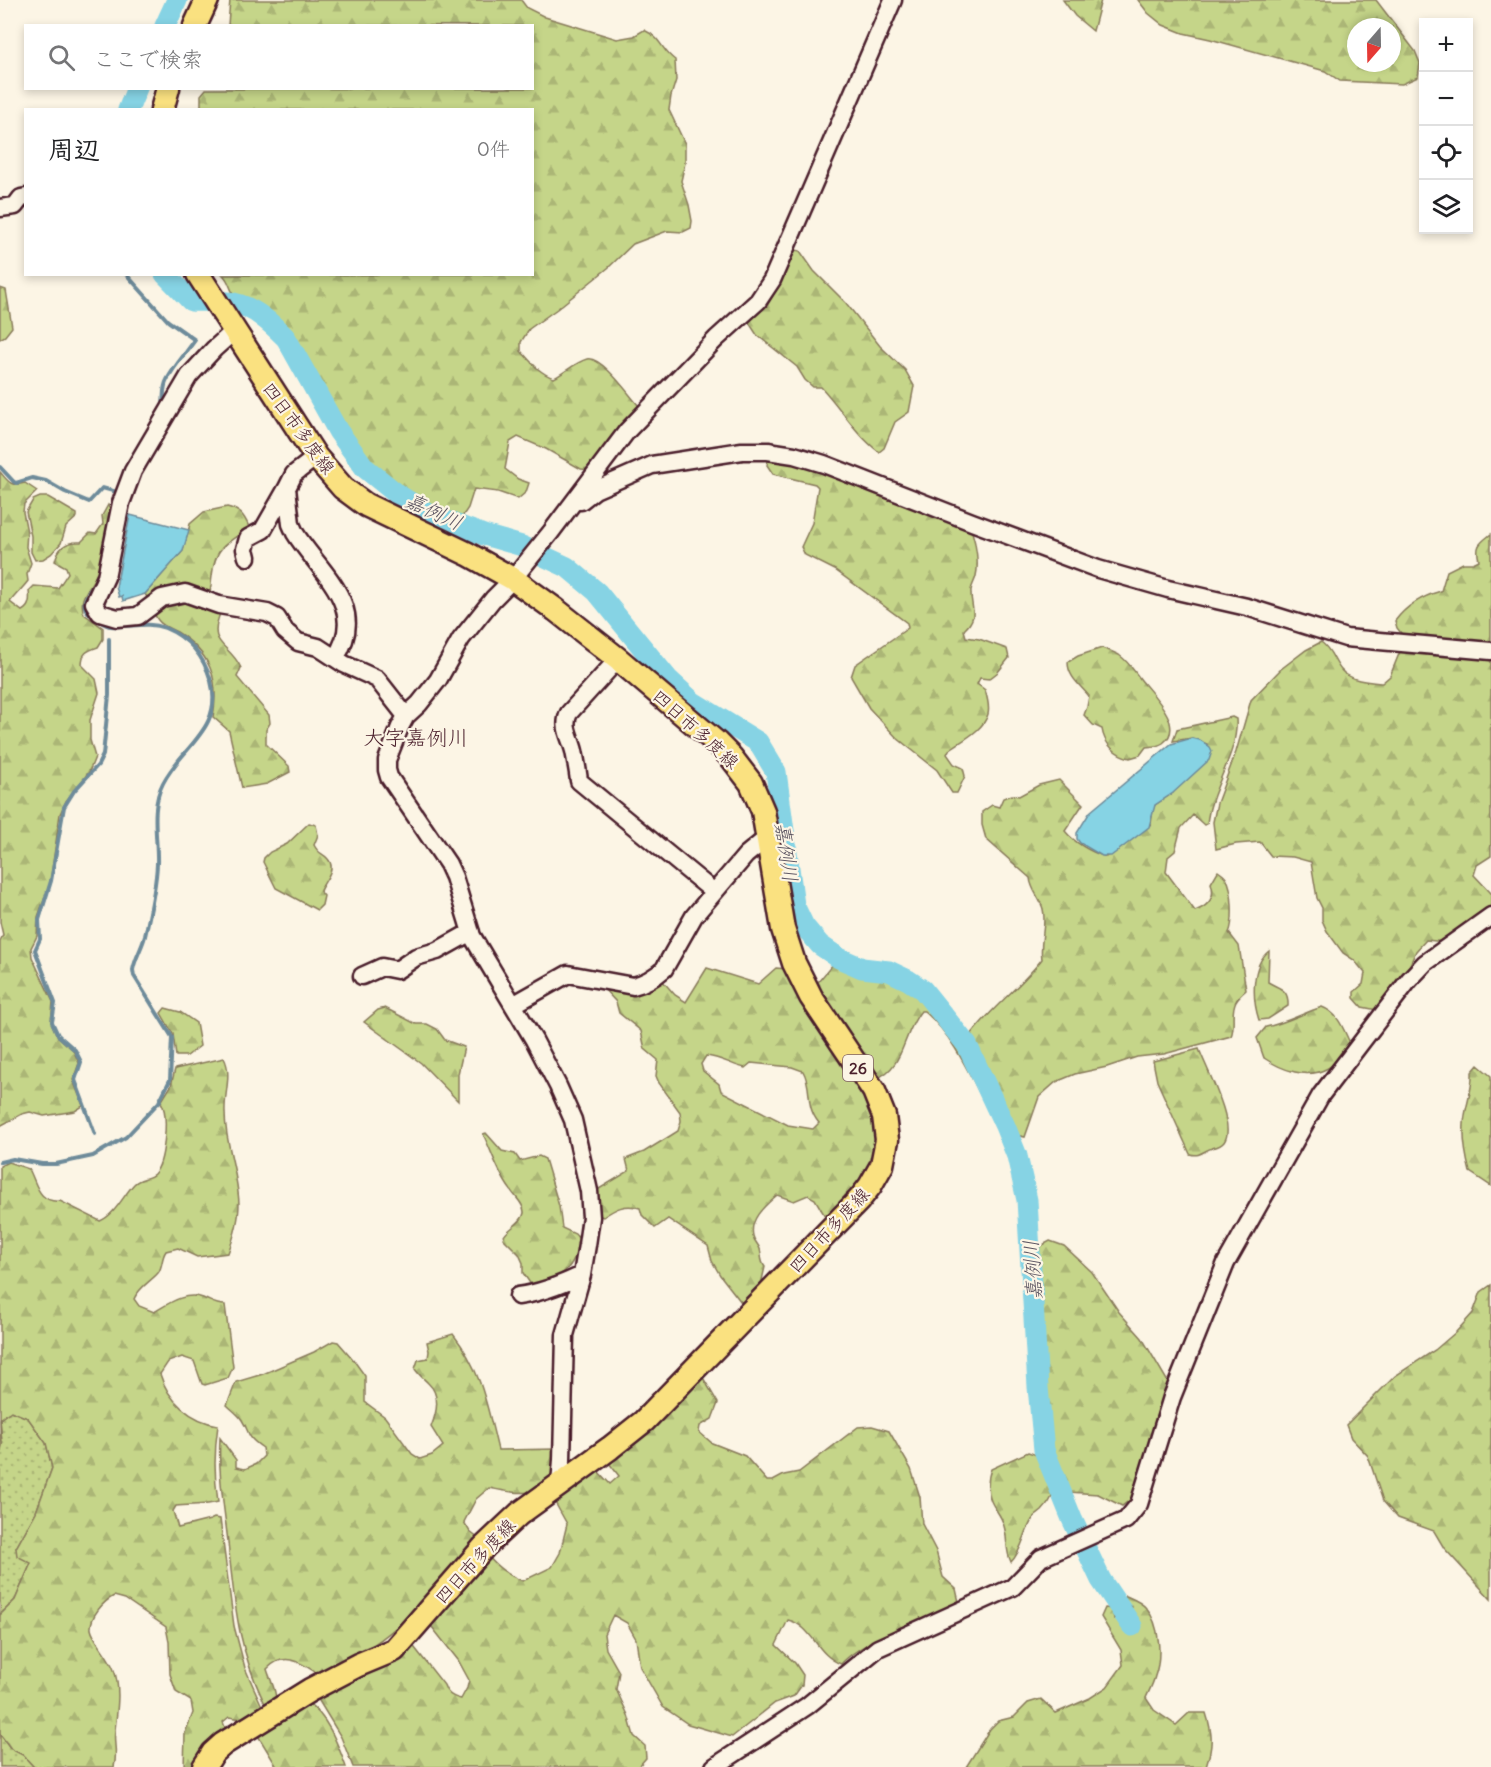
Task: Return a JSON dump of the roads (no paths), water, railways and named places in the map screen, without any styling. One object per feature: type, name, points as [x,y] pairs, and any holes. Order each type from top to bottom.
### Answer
[{"type":"main road","points":[[196,24],[207,0]]},
{"type":"main road","points":[[163,108],[167,90]]},
{"type":"main road","name":"四日市多度線","points":[[203,282],[316,457],[343,488],[366,505],[468,554],[519,571],[731,757],[751,783],[764,811],[783,928],[794,963],[811,998],[868,1083],[880,1105],[887,1140],[882,1165],[870,1186],[843,1218],[644,1421],[519,1514],[484,1547],[394,1650],[329,1680],[241,1733],[213,1753],[204,1767]]},
{"type":"street","points":[[560,1484],[565,1335],[582,1275],[591,1217],[589,1191],[580,1148],[573,1120],[558,1086],[471,932],[448,864],[389,777],[387,760],[406,716],[438,680],[455,649],[474,623],[551,532],[627,431],[716,339],[758,301],[772,280],[893,0]]},
{"type":"street","points":[[0,208],[15,206],[24,197]]},
{"type":"street","points":[[230,326],[214,349],[189,376],[133,471],[121,503],[106,577],[94,603],[100,613],[117,618],[138,616],[162,598],[185,593],[219,605],[267,613],[277,618],[292,638],[318,647],[351,668],[377,679],[406,716]]},
{"type":"street","points":[[564,514],[595,490],[652,465],[742,451],[768,451],[794,455],[824,464],[1088,565],[1168,589],[1247,607],[1346,638],[1491,651]]},
{"type":"street","points":[[248,557],[245,549],[248,538],[263,530],[294,474],[316,457]]},
{"type":"street","points":[[287,488],[291,524],[295,533],[335,584],[345,611],[344,638],[335,658]]},
{"type":"street","points":[[618,659],[566,719],[579,781],[714,892]]},
{"type":"street","points":[[513,1005],[568,974],[633,986],[643,984],[664,969],[683,932],[714,892],[746,855],[768,837]]},
{"type":"street","points":[[714,1767],[807,1706],[878,1648],[1013,1587],[1041,1558],[1126,1520],[1139,1504],[1172,1397],[1226,1263],[1321,1095],[1409,980],[1441,951],[1491,916]]},
{"type":"street","points":[[362,976],[382,967],[397,970],[416,957],[437,951],[471,932]]},
{"type":"street","points":[[518,1296],[555,1287],[582,1275]]},
{"type":"water","points":[[130,515],[189,530],[183,551],[145,594],[123,601],[116,587]]},
{"type":"water","points":[[1192,738],[1210,747],[1212,751],[1209,760],[1173,793],[1155,805],[1149,827],[1111,856],[1102,856],[1080,843],[1077,833],[1090,812],[1171,744]]},
{"type":"waterway","name":"嘉例川","points":[[166,24],[177,0]]},
{"type":"waterway","name":"嘉例川","points":[[129,108],[136,90]]},
{"type":"waterway","points":[[128,276],[168,321],[195,340],[167,380],[162,408]]},
{"type":"waterway","name":"嘉例川","points":[[167,276],[191,301],[241,305],[262,317],[281,333],[286,338],[338,431],[365,468],[397,494],[431,515],[484,535],[522,546],[567,567],[597,592],[668,679],[693,702],[758,742],[776,772],[794,905],[804,926],[820,945],[839,958],[862,968],[889,971],[923,990],[967,1045],[1005,1126],[1017,1156],[1027,1200],[1044,1450],[1072,1519],[1101,1580],[1132,1626]]},
{"type":"waterway","points":[[0,467],[16,483],[32,478],[46,481],[89,502],[102,488],[117,492]]},
{"type":"waterway","points":[[0,1162],[13,1159],[56,1164],[93,1156],[126,1137],[159,1102],[170,1080],[172,1037],[134,976],[133,970],[145,936],[154,891],[157,864],[156,813],[159,793],[171,770],[206,725],[212,712],[211,681],[200,656],[174,632],[152,625],[109,626],[89,614],[85,601],[96,581]]},
{"type":"waterway","points":[[95,1134],[75,1080],[81,1062],[75,1050],[58,1035],[52,1022],[55,1003],[35,950],[40,939],[39,920],[51,881],[64,807],[74,791],[98,765],[103,755],[109,695],[109,639]]},
{"type":"district","name":"大字嘉例川","points":[[416,737]]}]
